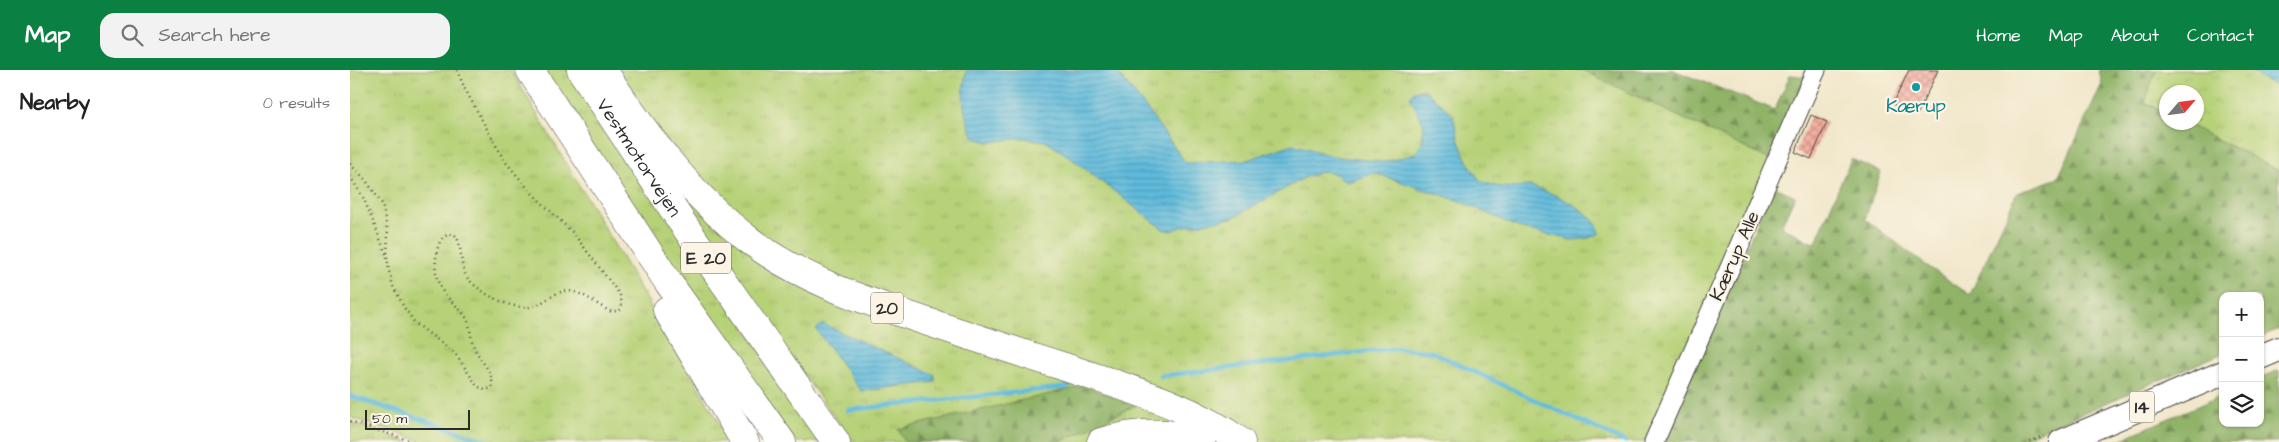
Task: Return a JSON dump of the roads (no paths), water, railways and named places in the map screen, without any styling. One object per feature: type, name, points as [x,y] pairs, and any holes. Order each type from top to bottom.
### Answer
[{"type":"highway","name":"Vestmotorvejen","points":[[581,70],[680,221],[836,442]]},
{"type":"highway","name":"20","points":[[603,70],[650,137],[693,190],[727,222],[784,263],[864,301],[1164,402],[1197,415],[1241,442]]},
{"type":"highway","points":[[532,74],[588,178],[745,442]]},
{"type":"highway","name":"E 20","points":[[532,74],[668,282],[782,442]]},
{"type":"highway","points":[[1101,442],[1119,436],[1148,433],[1162,433],[1201,442]]},
{"type":"main road","points":[[2264,355],[2279,349]]},
{"type":"main road","name":"14","points":[[2061,442],[2219,375]]},
{"type":"street","name":"Kærup Alle","points":[[1654,442],[1816,70]]},
{"type":"water","points":[[967,70],[1115,70],[1143,104],[1186,163],[1247,160],[1293,144],[1332,156],[1384,162],[1415,154],[1422,144],[1424,125],[1410,97],[1414,91],[1425,90],[1453,115],[1459,141],[1466,159],[1480,181],[1495,186],[1511,188],[1530,186],[1555,195],[1587,214],[1597,225],[1599,234],[1589,238],[1572,240],[1522,229],[1460,201],[1374,173],[1347,182],[1336,174],[1324,171],[1306,177],[1232,218],[1181,227],[1171,231],[1163,229],[1067,155],[1045,141],[1024,138],[989,142],[974,138],[967,121],[963,96]]},
{"type":"water","points":[[2248,70],[2279,70],[2279,88]]},
{"type":"water","points":[[823,324],[935,375],[935,382],[861,391],[816,329]]},
{"type":"waterway","points":[[1160,376],[1397,348],[1432,352],[1625,442]]},
{"type":"waterway","points":[[847,410],[1068,387]]},
{"type":"waterway","points":[[350,396],[490,442]]},
{"type":"place","name":"Kærup","points":[[1916,87]]}]
